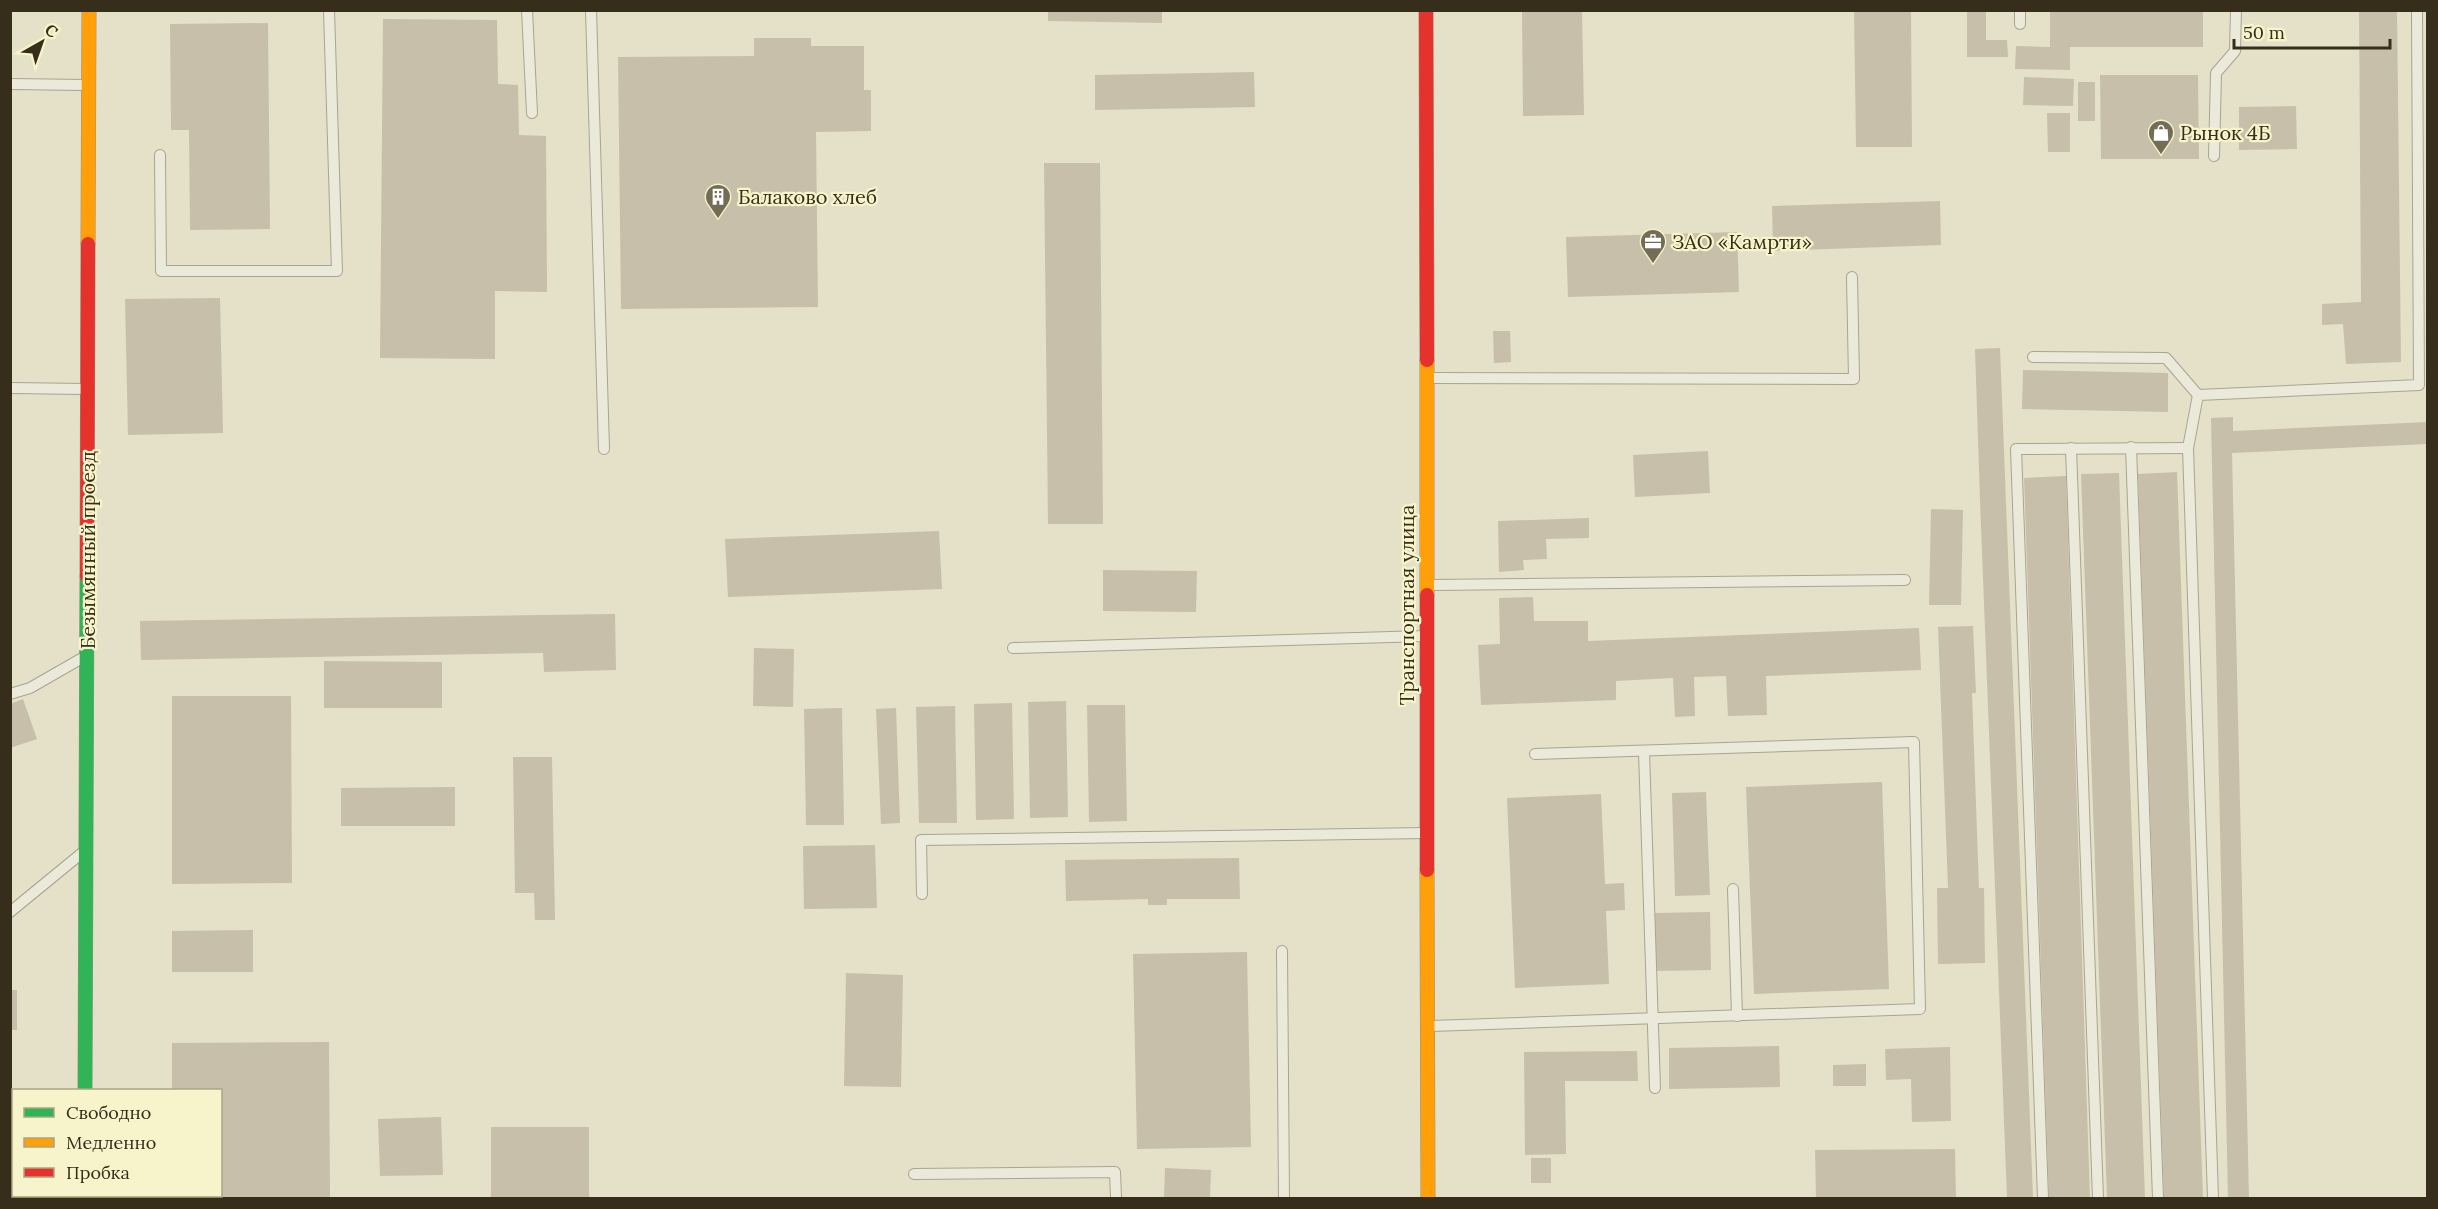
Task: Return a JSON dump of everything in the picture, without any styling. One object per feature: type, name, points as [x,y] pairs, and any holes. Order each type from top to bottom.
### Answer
[{"type":"main road","name":"Безымянный проезд","points":[[86,1089],[89,10]]},
{"type":"main road","name":"Транспортная улица","points":[[1426,10],[1428,1198]]},
{"type":"lane","points":[[160,155],[161,271],[337,271],[329,10]]},
{"type":"lane","points":[[527,10],[532,113]]},
{"type":"lane","points":[[591,10],[604,449]]},
{"type":"lane","points":[[2020,10],[2020,24]]},
{"type":"lane","points":[[2214,156],[2216,73],[2235,51],[2236,10]]},
{"type":"lane","points":[[2198,395],[2419,385],[2417,10]]},
{"type":"lane","points":[[10,84],[90,85]]},
{"type":"lane","points":[[1426,378],[1854,380],[1852,277]]},
{"type":"lane","points":[[2033,357],[2166,358],[2198,395]]},
{"type":"lane","points":[[10,388],[88,389]]},
{"type":"lane","points":[[2198,395],[2188,448],[2213,1198]]},
{"type":"lane","points":[[2131,447],[2158,1198]]},
{"type":"lane","points":[[2071,448],[2098,1198]]},
{"type":"lane","points":[[2043,1198],[2016,449],[2188,448]]},
{"type":"lane","points":[[1427,585],[1905,580]]},
{"type":"lane","points":[[1012,648],[1427,636]]},
{"type":"lane","points":[[10,694],[30,688],[87,655]]},
{"type":"lane","points":[[1428,1026],[1920,1010],[1914,742],[1534,754]]},
{"type":"lane","points":[[1644,752],[1655,1088]]},
{"type":"lane","points":[[921,894],[921,840],[1427,833]]},
{"type":"lane","points":[[10,912],[86,849]]},
{"type":"lane","points":[[1733,889],[1737,1016]]},
{"type":"lane","points":[[1282,951],[1284,1198]]},
{"type":"lane","points":[[914,1174],[1116,1172],[1116,1198]]},
{"type":"building","points":[[1048,10],[1162,10],[1162,23],[1048,21]]},
{"type":"building","points":[[1522,10],[1582,10],[1584,115],[1523,116]]},
{"type":"building","points":[[1854,10],[1911,10],[1912,147],[1856,147]]},
{"type":"building","points":[[1967,10],[1986,10],[1986,40],[2007,40],[2008,57],[1967,57]]},
{"type":"building","points":[[2050,10],[2203,10],[2203,47],[2070,47],[2070,70],[2015,69],[2016,46],[2050,47]]},
{"type":"building","points":[[2359,10],[2397,10],[2401,362],[2346,364],[2343,324],[2322,325],[2322,304],[2361,302]]},
{"type":"building","points":[[383,19],[497,20],[498,84],[518,85],[519,135],[546,136],[547,292],[495,291],[495,359],[380,358]]},
{"type":"building","points":[[268,23],[270,229],[190,230],[189,130],[171,130],[170,24]]},
{"type":"building","name":"Балаково хлеб","points":[[754,38],[811,38],[811,46],[864,46],[864,90],[871,90],[871,131],[816,132],[818,307],[621,309],[618,57],[754,56]]},
{"type":"building","points":[[1254,72],[1255,107],[1095,110],[1095,75]]},
{"type":"building","points":[[2100,75],[2198,75],[2199,159],[2101,159]]},
{"type":"building","points":[[2024,77],[2074,79],[2073,106],[2023,105]]},
{"type":"building","points":[[2078,82],[2095,82],[2095,121],[2078,121]]},
{"type":"building","points":[[2296,106],[2297,149],[2239,150],[2239,107]]},
{"type":"building","points":[[2047,113],[2070,113],[2070,152],[2048,152]]},
{"type":"building","points":[[1044,163],[1100,163],[1103,524],[1048,524]]},
{"type":"building","points":[[1940,201],[1941,245],[1773,251],[1772,206]]},
{"type":"building","name":"ЗАО «Камрти»","points":[[1737,232],[1739,292],[1568,297],[1566,237]]},
{"type":"building","points":[[220,298],[223,433],[128,435],[125,299]]},
{"type":"building","points":[[1493,331],[1510,331],[1511,362],[1494,363]]},
{"type":"building","points":[[2000,348],[2033,1198],[2007,1198],[1975,349]]},
{"type":"building","points":[[2023,370],[2168,373],[2168,412],[2022,409]]},
{"type":"building","points":[[2233,417],[2233,431],[2427,422],[2427,444],[2232,453],[2249,1198],[2228,1198],[2211,418]]},
{"type":"building","points":[[1708,451],[1710,493],[1635,497],[1633,455]]},
{"type":"building","points":[[2177,472],[2203,1198],[2164,1198],[2138,474]]},
{"type":"building","points":[[2119,473],[2145,1198],[2107,1198],[2081,474]]},
{"type":"building","points":[[2066,476],[2090,1198],[2049,1198],[2024,478]]},
{"type":"building","points":[[1931,509],[1963,510],[1961,605],[1929,605]]},
{"type":"building","points":[[1589,518],[1589,538],[1546,539],[1547,559],[1523,560],[1524,570],[1499,572],[1498,521]]},
{"type":"building","points":[[939,531],[942,589],[728,597],[725,539]]},
{"type":"building","points":[[1103,570],[1197,571],[1196,612],[1103,611]]},
{"type":"building","points":[[1533,597],[1534,621],[1588,621],[1588,641],[1919,628],[1921,670],[1766,676],[1767,715],[1728,716],[1726,676],[1694,677],[1695,716],[1675,717],[1673,678],[1616,681],[1616,700],[1481,705],[1478,645],[1500,644],[1499,598]]},
{"type":"building","points":[[615,614],[616,670],[544,672],[543,653],[141,660],[140,621]]},
{"type":"building","points":[[1973,626],[1976,693],[1972,693],[1979,888],[1984,888],[1985,963],[1938,964],[1937,888],[1948,888],[1938,627]]},
{"type":"building","points":[[754,648],[794,649],[793,707],[753,706]]},
{"type":"building","points":[[324,661],[442,662],[442,708],[324,708]]},
{"type":"building","points":[[172,696],[291,696],[292,883],[172,884]]},
{"type":"building","points":[[23,699],[37,739],[10,748],[10,704]]},
{"type":"building","points":[[1066,701],[1068,817],[1030,818],[1028,702]]},
{"type":"building","points":[[1012,703],[1014,819],[976,820],[974,704]]},
{"type":"building","points":[[1087,705],[1125,705],[1127,821],[1089,822]]},
{"type":"building","points":[[955,706],[957,823],[919,823],[916,707]]},
{"type":"building","points":[[842,708],[844,825],[806,825],[804,709]]},
{"type":"building","points":[[896,708],[900,823],[881,824],[876,709]]},
{"type":"building","points":[[513,757],[552,757],[555,920],[535,920],[534,893],[515,893]]},
{"type":"building","points":[[1882,782],[1889,989],[1754,994],[1746,787]]},
{"type":"building","points":[[455,787],[455,826],[341,826],[341,788]]},
{"type":"building","points":[[1706,792],[1710,895],[1675,896],[1672,793]]},
{"type":"building","points":[[1601,794],[1605,884],[1624,883],[1625,910],[1606,911],[1609,984],[1515,988],[1507,798]]},
{"type":"building","points":[[875,845],[877,908],[804,909],[803,846]]},
{"type":"building","points":[[1239,858],[1240,899],[1167,899],[1167,905],[1148,905],[1148,899],[1066,901],[1065,860]]},
{"type":"building","points":[[1710,912],[1711,970],[1656,971],[1655,913]]},
{"type":"building","points":[[253,930],[253,972],[172,972],[172,931]]},
{"type":"building","points":[[1247,952],[1251,1147],[1137,1149],[1133,954]]},
{"type":"building","points":[[846,973],[903,975],[901,1087],[844,1086]]},
{"type":"building","points":[[10,990],[17,990],[17,1030],[10,1030]]},
{"type":"building","points":[[329,1042],[330,1198],[173,1198],[222,1197],[222,1089],[172,1089],[172,1043]]},
{"type":"building","points":[[1779,1046],[1780,1087],[1669,1089],[1669,1048]]},
{"type":"building","points":[[1950,1047],[1951,1121],[1912,1122],[1911,1079],[1886,1080],[1885,1049]]},
{"type":"building","points":[[1637,1051],[1638,1081],[1565,1081],[1566,1154],[1525,1155],[1524,1052]]},
{"type":"building","points":[[1866,1064],[1866,1086],[1833,1086],[1833,1065]]},
{"type":"building","points":[[441,1117],[443,1175],[380,1176],[378,1119]]},
{"type":"building","points":[[491,1127],[589,1127],[589,1198],[491,1198]]},
{"type":"building","points":[[1955,1149],[1956,1198],[1816,1198],[1815,1150]]},
{"type":"building","points":[[1531,1158],[1551,1158],[1551,1183],[1531,1183]]},
{"type":"building","points":[[1165,1168],[1211,1170],[1210,1198],[1164,1198]]},
{"type":"traffic: fast","points":[[85,1089],[87,576]]},
{"type":"traffic: slow","points":[[88,244],[89,10]]},
{"type":"traffic: slow","points":[[1427,360],[1427,595]]},
{"type":"traffic: slow","points":[[1427,870],[1428,1198]]},
{"type":"traffic: jam","points":[[1426,10],[1427,360]]},
{"type":"traffic: jam","points":[[87,576],[88,244]]},
{"type":"traffic: jam","points":[[1427,595],[1427,870]]},
{"type":"place","name":"Рынок 4Б","points":[[2161,156]]},
{"type":"place","name":"Балаково хлеб","points":[[718,220]]},
{"type":"place","name":"ЗАО «Камрти»","points":[[1653,265]]}]
